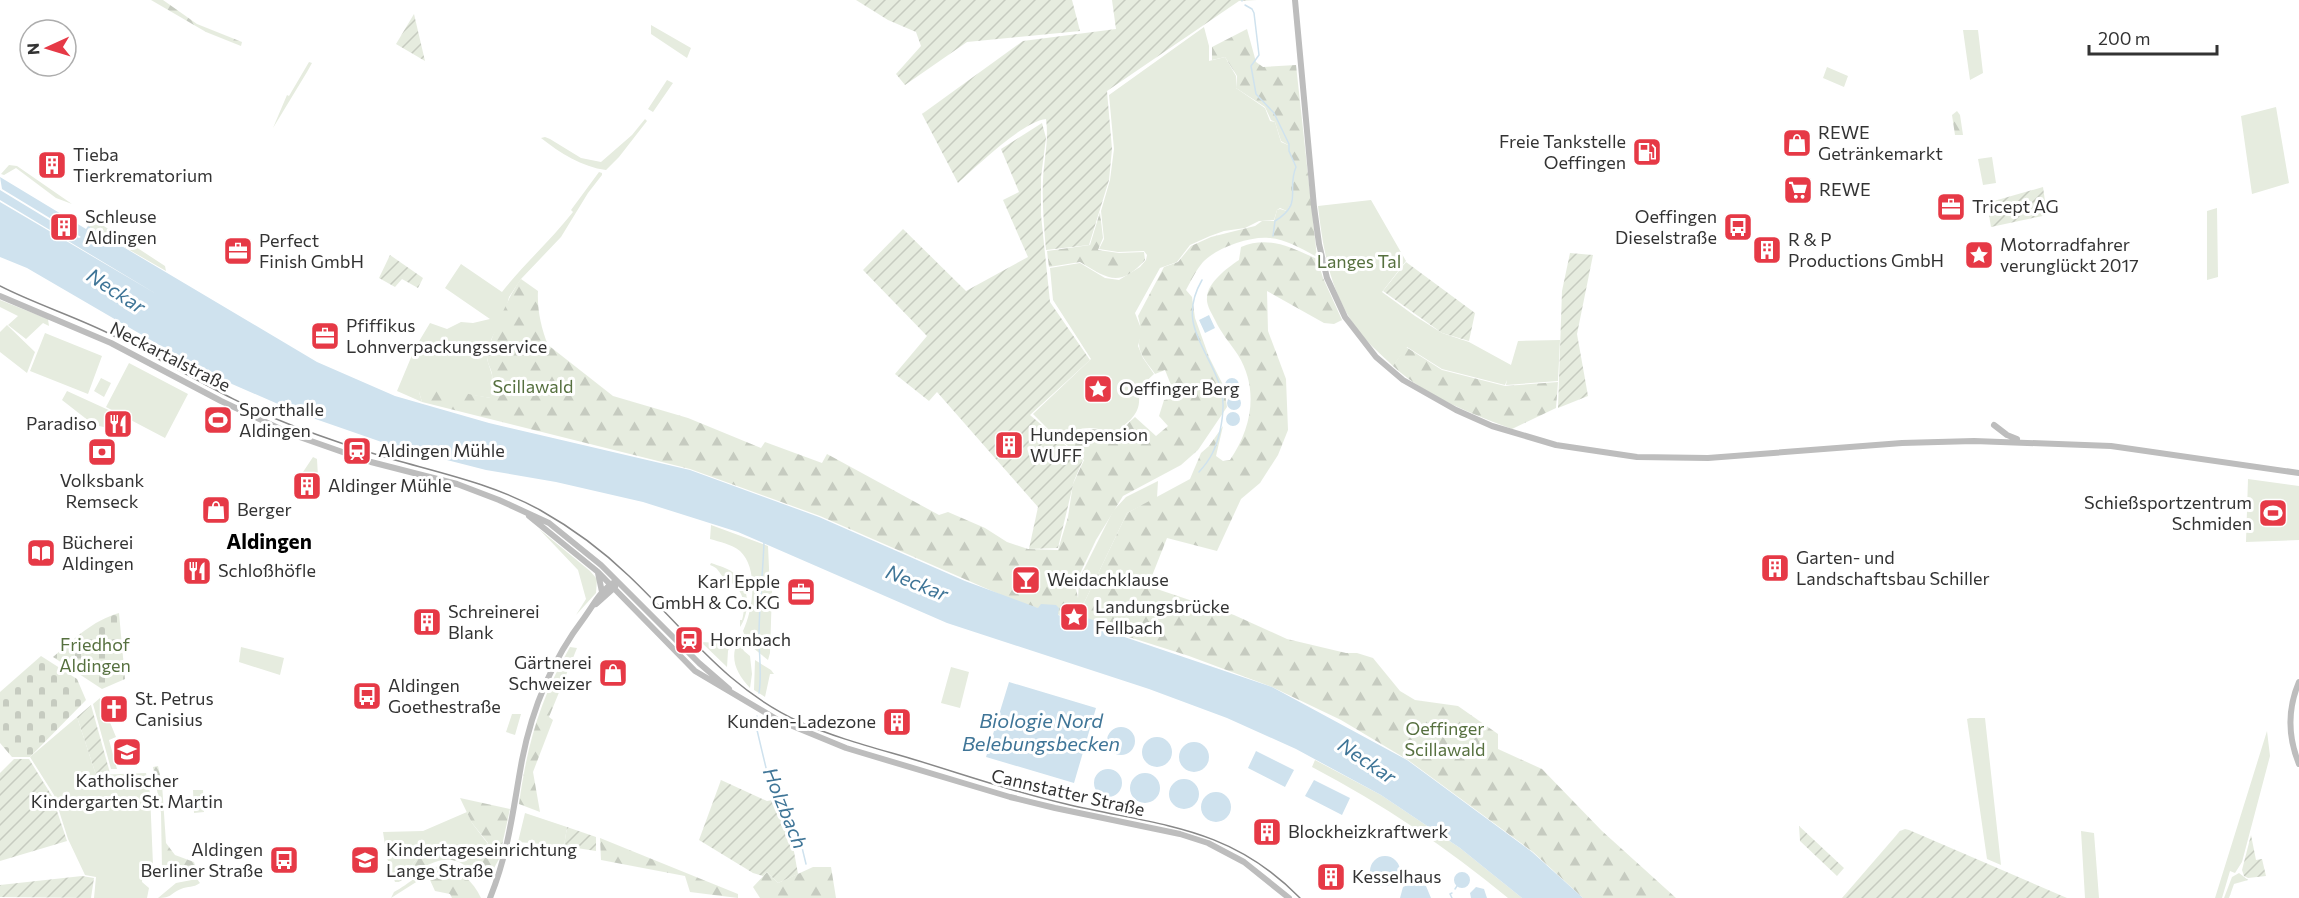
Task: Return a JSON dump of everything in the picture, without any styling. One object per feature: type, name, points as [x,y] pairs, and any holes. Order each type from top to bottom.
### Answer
[{"type":"main road","points":[[1295,0],[1308,149],[1319,244],[1327,278],[1345,317],[1377,357],[1403,380],[1437,401],[1475,419],[1556,445],[1614,455],[1688,458],[1902,443],[2027,442],[2111,446],[2299,473]]},
{"type":"main road","name":"Neckartalstraße","points":[[0,296],[111,343],[221,401],[291,434],[371,462],[457,484],[499,500],[558,530],[618,581]]},
{"type":"main road","points":[[1994,425],[2007,435],[2027,442]]},
{"type":"main road","name":"Neckartalstraße","points":[[529,516],[598,572],[612,587]]},
{"type":"main road","points":[[598,572],[602,592]]},
{"type":"main road","points":[[593,606],[618,581]]},
{"type":"main road","name":"Cannstatter Straße","points":[[618,581],[731,692]]},
{"type":"main road","points":[[490,898],[507,848],[522,758],[544,687],[568,640],[602,592],[612,587]]},
{"type":"main road","name":"Cannstatter Straße","points":[[612,587],[688,666],[778,720],[846,748],[1010,797],[1180,834],[1208,843],[1244,862],[1289,898]]},
{"type":"main road","points":[[2299,682],[2293,699],[2290,722],[2292,743],[2299,764]]},
{"type":"green space","points":[[151,0],[163,0],[197,24],[242,42],[241,46],[206,32]]},
{"type":"green space","points":[[856,0],[1072,0],[1080,31],[967,42],[905,85],[896,74],[921,46],[916,32],[888,20]]},
{"type":"green space","points":[[1112,0],[1257,0],[1239,1],[1107,91],[1112,149],[1109,180],[1089,245],[1046,250],[1043,189],[1047,142],[1046,119],[1036,122],[1013,136],[958,183],[922,114],[1023,41],[1116,29]]},
{"type":"green space","points":[[414,14],[425,61],[396,44]]},
{"type":"green space","points":[[651,25],[691,48],[687,58],[651,34]]},
{"type":"green space","points":[[1204,27],[1209,46],[1209,61],[1225,57],[1236,76],[1236,88],[1265,108],[1270,121],[1275,122],[1281,142],[1288,145],[1295,167],[1291,181],[1293,189],[1291,203],[1287,211],[1280,208],[1277,210],[1274,220],[1259,221],[1245,228],[1210,236],[1190,245],[1177,262],[1160,268],[1135,313],[1142,331],[1138,346],[1154,374],[1138,389],[1137,410],[1130,420],[1114,434],[1100,429],[1087,428],[1060,438],[1055,436],[1033,414],[1091,359],[1053,300],[1050,268],[1080,263],[1105,278],[1119,280],[1140,267],[1147,255],[1144,251],[1118,252],[1099,249],[1104,239],[1101,211],[1110,180],[1114,149],[1109,95]]},
{"type":"green space","name":"Scillawald","points":[[1247,29],[1256,62],[1263,67],[1296,65],[1317,257],[1287,242],[1261,238],[1243,241],[1216,252],[1198,268],[1186,290],[1192,297],[1195,318],[1209,357],[1224,387],[1227,407],[1198,450],[1181,465],[1123,496],[1096,540],[1075,584],[1078,598],[1084,603],[1127,513],[1190,479],[1201,453],[1223,426],[1216,456],[1223,461],[1230,460],[1238,448],[1248,422],[1249,381],[1238,355],[1208,306],[1208,292],[1214,281],[1239,260],[1241,247],[1251,244],[1261,242],[1280,244],[1317,259],[1342,320],[1334,324],[1324,323],[1267,291],[1268,331],[1286,379],[1288,430],[1278,455],[1260,483],[1241,499],[1217,551],[1167,538],[1148,586],[1234,615],[1287,639],[1373,658],[1400,691],[1415,700],[1458,706],[1498,734],[1498,749],[1542,769],[1602,831],[1676,898],[1583,898],[1533,852],[1408,760],[1341,720],[1272,687],[1189,656],[1015,601],[820,516],[690,469],[422,402],[419,392],[424,386],[491,398],[492,377],[487,356],[506,304],[521,279],[538,291],[540,318],[548,345],[613,396],[688,418],[761,448],[765,442],[822,463],[827,454],[939,515],[948,512],[985,528],[1007,542],[1028,549],[1058,550],[1068,517],[1073,484],[1084,460],[1061,440],[1074,432],[1087,429],[1115,435],[1135,417],[1156,436],[1168,426],[1159,416],[1164,400],[1177,398],[1180,395],[1171,385],[1165,370],[1155,374],[1139,348],[1138,316],[1164,267],[1178,262],[1191,246],[1211,237],[1255,226],[1262,221],[1274,221],[1277,210],[1287,211],[1292,198],[1291,178],[1294,165],[1288,145],[1281,141],[1275,122],[1271,120],[1265,107],[1236,88],[1237,76],[1225,57],[1212,60],[1212,47]]},
{"type":"green space","points":[[1963,30],[1978,30],[1983,73],[1970,80]]},
{"type":"green space","points":[[309,62],[312,63],[273,128],[287,95],[289,96]]},
{"type":"green space","points":[[1827,67],[1848,76],[1844,87],[1823,78]]},
{"type":"green space","points":[[667,80],[673,83],[653,112],[648,109]]},
{"type":"green space","points":[[2276,107],[2289,183],[2252,194],[2241,116]]},
{"type":"green space","points":[[1957,111],[1960,115],[1963,135],[1955,135],[1952,115]]},
{"type":"green space","points":[[645,119],[647,121],[606,170],[588,166],[541,138],[550,139],[581,158],[601,162],[632,135]]},
{"type":"green space","points":[[1042,123],[1046,138],[1041,177],[1041,215],[1050,302],[1090,360],[1030,415],[1083,460],[1074,481],[1058,548],[1029,549],[1038,507],[937,392],[929,401],[895,374],[927,336],[863,270],[903,229],[966,291],[1028,257],[1003,200],[1019,192],[1001,149]]},
{"type":"green space","points":[[1992,157],[1996,183],[1983,185],[1978,159]]},
{"type":"green space","points":[[9,165],[17,166],[72,204],[56,198],[16,168],[4,175],[1,174]]},
{"type":"green space","points":[[599,172],[602,175],[561,237],[521,279],[509,297],[506,309],[491,340],[487,359],[492,375],[491,398],[465,394],[419,392],[422,402],[397,391],[415,348],[430,323],[447,329],[461,322],[473,323],[490,319],[445,288],[461,264],[502,292],[573,212],[571,210]]},
{"type":"green space","points":[[2043,187],[2047,215],[1991,227],[1987,203]]},
{"type":"green space","name":"Langes Tal","points":[[1371,200],[1406,261],[1382,292],[1442,333],[1469,342],[1511,365],[1518,341],[1560,340],[1558,381],[1506,385],[1507,380],[1505,385],[1442,369],[1407,347],[1393,366],[1374,348],[1348,315],[1334,285],[1325,254],[1318,206]]},
{"type":"green space","points":[[2217,208],[2218,277],[2207,280],[2207,211]]},
{"type":"green space","points":[[1100,212],[1103,238],[1098,250],[1119,253],[1144,252],[1145,260],[1128,275],[1114,278],[1098,273],[1080,262],[1049,267],[1047,251],[1090,245]]},
{"type":"green space","points":[[90,217],[165,266],[166,271],[88,226]]},
{"type":"green space","points":[[1570,253],[1593,255],[1577,334],[1588,396],[1558,408],[1562,291]]},
{"type":"green space","points":[[390,255],[423,278],[418,288],[402,279],[395,287],[379,278]]},
{"type":"green space","points":[[1406,262],[1475,313],[1469,341],[1442,333],[1383,291]]},
{"type":"green space","points":[[0,300],[48,319],[49,326],[43,323],[26,339],[8,325],[18,316],[0,307]]},
{"type":"green space","points":[[7,325],[35,352],[27,373],[0,352],[0,332]]},
{"type":"green space","points":[[45,333],[102,356],[88,394],[30,371]]},
{"type":"green space","points":[[1406,347],[1442,370],[1505,386],[1558,382],[1556,408],[1512,429],[1480,417],[1420,387],[1393,366]]},
{"type":"green space","points":[[129,363],[188,394],[165,438],[106,407]]},
{"type":"green space","points":[[101,378],[111,383],[104,397],[94,391]]},
{"type":"green space","points":[[67,391],[113,412],[109,428],[94,425],[62,400]]},
{"type":"green space","points":[[313,457],[317,459],[318,477],[299,478]]},
{"type":"green space","name":"Schießsportzentrum Schmiden","points":[[2248,479],[2299,486],[2299,540],[2246,542]]},
{"type":"green space","points":[[1158,481],[1157,498],[1127,513],[1084,603],[1078,599],[1079,579],[1113,511],[1126,497]]},
{"type":"green space","points":[[711,525],[768,546],[770,590],[772,591],[768,660],[747,643],[743,631],[751,601],[750,568],[740,551],[710,539]]},
{"type":"green space","points":[[539,529],[597,579],[596,593],[576,615],[586,599],[578,570]]},
{"type":"green space","points":[[711,563],[733,573],[744,586],[747,607],[740,627],[744,610],[741,595],[731,582],[710,565]]},
{"type":"green space","name":"Friedhof Aldingen","points":[[119,613],[125,679],[102,689],[53,657],[92,626]]},
{"type":"green space","points":[[733,639],[728,651],[727,667],[701,642],[719,643]]},
{"type":"green space","points":[[738,641],[750,656],[752,674],[750,688],[741,677],[734,660]]},
{"type":"green space","points":[[241,647],[284,658],[280,675],[239,662]]},
{"type":"green space","points":[[570,647],[577,648],[549,717],[553,720],[533,772],[540,812],[519,804],[522,782],[536,723],[550,685]]},
{"type":"green space","name":"Friedhof Aldingen","points":[[41,656],[77,679],[86,700],[30,757],[12,757],[0,743],[0,692]]},
{"type":"green space","points":[[755,660],[774,674],[770,674],[765,697],[754,690]]},
{"type":"green space","points":[[951,667],[969,672],[960,708],[941,703]]},
{"type":"green space","points":[[100,698],[116,737],[109,740],[117,769],[111,769],[93,704]]},
{"type":"green space","points":[[91,705],[110,773],[96,775],[77,717]]},
{"type":"green space","points":[[512,714],[521,714],[515,735],[506,732]]},
{"type":"green space","points":[[77,717],[96,775],[146,773],[150,793],[153,865],[143,865],[142,882],[149,888],[147,898],[94,898],[96,877],[85,875],[68,839],[54,795],[30,757]]},
{"type":"green space","points":[[1985,718],[2001,865],[1987,859],[1967,719]]},
{"type":"green space","points":[[2267,731],[2270,756],[2242,862],[2235,873],[2230,871],[2222,898],[2215,898]]},
{"type":"green space","points":[[14,759],[29,759],[52,796],[67,841],[0,861],[0,773]]},
{"type":"green space","points":[[1315,760],[1381,795],[1460,848],[1522,898],[1508,898],[1413,827],[1312,767]]},
{"type":"green space","points":[[158,766],[162,784],[166,843],[175,855],[194,862],[196,868],[166,871],[162,868],[161,813],[153,767]]},
{"type":"green space","points":[[721,780],[767,801],[773,800],[791,835],[798,874],[778,883],[767,872],[763,876],[753,873],[699,840]]},
{"type":"green space","points":[[193,790],[203,790],[204,812],[194,813]]},
{"type":"green space","points":[[460,798],[510,809],[499,859],[488,879],[478,876],[456,861],[448,860],[422,868],[399,882],[421,853],[452,855],[482,862],[488,843],[472,823]]},
{"type":"green space","points":[[467,812],[472,823],[488,844],[482,863],[452,855],[421,853],[399,882],[395,882],[387,858],[383,832],[423,831]]},
{"type":"green space","points":[[525,813],[567,827],[564,846],[518,842]]},
{"type":"green space","points":[[1799,826],[1844,868],[1837,876],[1800,841]]},
{"type":"green space","points":[[567,827],[596,837],[596,851],[564,846]]},
{"type":"green space","points":[[1905,829],[2067,898],[1842,898],[1900,831]]},
{"type":"green space","points":[[2081,831],[2094,833],[2099,898],[2085,898]]},
{"type":"green space","points":[[2251,835],[2256,860],[2262,859],[2266,876],[2248,878],[2244,876],[2242,870]]},
{"type":"green space","points":[[600,838],[738,894],[738,898],[690,892],[685,876],[601,860]]},
{"type":"green space","points":[[441,866],[465,877],[481,898],[452,898],[450,894],[435,891],[430,880],[421,879],[391,898],[394,892],[423,873]]},
{"type":"green space","points":[[813,867],[831,867],[836,898],[760,898],[753,887],[767,872],[778,883]]},
{"type":"green space","points":[[2239,873],[2248,880],[2234,884],[2229,898],[2224,898],[2232,877]]},
{"type":"green space","points":[[82,876],[94,878],[91,898],[0,897],[0,885]]},
{"type":"green space","points":[[197,879],[200,883],[197,885],[158,898],[176,883]]},
{"type":"water","name":"Neckar","points":[[0,177],[86,229],[88,226],[317,362],[395,396],[489,423],[690,470],[819,517],[965,581],[1038,608],[1041,604],[1056,605],[1059,608],[1058,615],[1076,620],[1081,616],[1096,621],[1095,627],[1272,687],[1407,760],[1532,852],[1583,898],[1522,898],[1460,848],[1381,795],[1296,749],[1227,718],[1149,689],[947,623],[738,532],[643,502],[556,482],[486,470],[396,447],[301,414],[209,374],[27,268],[0,257],[0,202],[158,295],[0,200],[0,190],[79,238],[81,237],[2,189]]},
{"type":"water","points":[[1209,315],[1215,328],[1205,333],[1199,320]]},
{"type":"water","points":[[1229,378],[1235,378],[1239,385],[1235,392],[1229,392],[1225,388],[1225,382]]},
{"type":"water","points":[[1234,396],[1239,398],[1241,403],[1239,408],[1234,410],[1229,408],[1227,403],[1229,398]]},
{"type":"water","points":[[1230,412],[1236,412],[1240,419],[1236,426],[1230,426],[1226,422],[1226,416]]},
{"type":"water","name":"Biologie Nord Belebungsbecken","points":[[1009,682],[1096,708],[1074,783],[986,757]]},
{"type":"water","points":[[1121,727],[1131,731],[1135,741],[1131,751],[1121,755],[1111,751],[1107,741],[1111,731]]},
{"type":"water","points":[[1157,737],[1168,741],[1172,752],[1168,763],[1157,767],[1146,763],[1142,752],[1146,741]]},
{"type":"water","points":[[1194,742],[1205,746],[1209,757],[1205,768],[1194,772],[1183,768],[1179,757],[1183,746]]},
{"type":"water","points":[[1256,751],[1294,770],[1285,787],[1248,768]]},
{"type":"water","points":[[1108,769],[1118,773],[1122,783],[1118,793],[1108,797],[1098,793],[1094,783],[1098,773]]},
{"type":"water","points":[[1145,773],[1151,774],[1159,782],[1159,794],[1151,802],[1145,803],[1139,802],[1131,794],[1130,788],[1131,782],[1139,774]]},
{"type":"water","points":[[1184,779],[1195,783],[1199,794],[1195,805],[1184,809],[1173,805],[1169,794],[1173,783]]},
{"type":"water","points":[[1314,780],[1350,798],[1342,815],[1305,796]]},
{"type":"water","points":[[1216,792],[1227,796],[1231,807],[1227,818],[1216,822],[1205,818],[1201,807],[1205,796]]},
{"type":"water","points":[[1385,856],[1396,860],[1400,871],[1396,882],[1385,886],[1374,882],[1370,871],[1374,860]]},
{"type":"water","points":[[1459,872],[1465,872],[1470,880],[1468,886],[1459,888],[1454,883],[1454,877]]},
{"type":"water","points":[[1415,882],[1426,886],[1431,898],[1400,898],[1403,887]]},
{"type":"water","points":[[1476,887],[1484,889],[1487,898],[1471,898],[1470,893]]},
{"type":"waterway","points":[[1245,5],[1254,13],[1259,55],[1251,66],[1256,94],[1274,113],[1289,144],[1289,151],[1296,167],[1293,175],[1292,202],[1284,214],[1275,221],[1273,236]]},
{"type":"waterway","points":[[1199,472],[1210,458],[1217,443],[1223,405],[1216,374],[1193,323],[1192,310],[1202,280]]},
{"type":"waterway","name":"Holzbach","points":[[759,693],[759,624],[764,542]]},
{"type":"waterway","name":"Holzbach","points":[[757,716],[757,730],[767,772],[798,831],[806,864]]},
{"type":"waterway","points":[[1452,893],[1450,894],[1452,898]]},
{"type":"tram line","points":[[0,286],[100,329],[223,394],[304,430],[356,448],[488,487],[540,510],[564,524],[619,566],[708,656],[750,693],[800,722],[844,739],[1029,795],[1191,832],[1219,842],[1246,856],[1273,874],[1300,898]]},
{"type":"place","name":"REWE Getränkemarkt","points":[[1797,143]]},
{"type":"place","name":"Freie Tankstelle Oeffingen","points":[[1647,152]]},
{"type":"place","name":"Tieba Tierkrematorium","points":[[52,165]]},
{"type":"place","name":"REWE","points":[[1798,190]]},
{"type":"place","name":"Tricept AG","points":[[1951,207]]},
{"type":"place","name":"Schleuse Aldingen","points":[[64,227]]},
{"type":"place","name":"Oeffingen Dieselstraße","points":[[1738,227]]},
{"type":"place","name":"R & P Productions GmbH","points":[[1767,250]]},
{"type":"place","name":"Perfect Finish GmbH","points":[[238,251]]},
{"type":"place","name":"Motorradfahrer verunglückt 2017","points":[[1979,255]]},
{"type":"place","name":"Pfiffikus Lohnverpackungsservice","points":[[325,336]]},
{"type":"place","name":"Oeffinger Berg","points":[[1098,389]]},
{"type":"place","name":"Sporthalle Aldingen","points":[[218,420]]},
{"type":"place","name":"Paradiso","points":[[118,424]]},
{"type":"place","name":"Hundepension WUFF","points":[[1009,445]]},
{"type":"place","name":"Aldingen Mühle","points":[[357,451]]},
{"type":"place","name":"Volksbank Remseck","points":[[102,452]]},
{"type":"place","name":"Aldinger Mühle","points":[[307,486]]},
{"type":"place","name":"Berger","points":[[216,510]]},
{"type":"place","name":"Schießsportzentrum Schmiden","points":[[2273,513]]},
{"type":"place","name":"Bücherei Aldingen","points":[[41,553]]},
{"type":"place","name":"Garten- und Landschaftsbau Schiller","points":[[1775,568]]},
{"type":"place","name":"Schloßhöfle","points":[[197,571]]},
{"type":"place","name":"Weidachklause","points":[[1026,580]]},
{"type":"place","name":"Karl Epple GmbH & Co. KG","points":[[801,592]]},
{"type":"place","name":"Landungsbrücke Fellbach","points":[[1074,617]]},
{"type":"place","name":"Schreinerei Blank","points":[[427,622]]},
{"type":"place","name":"Hornbach","points":[[689,640]]},
{"type":"place","name":"Gärtnerei Schweizer","points":[[613,673]]},
{"type":"place","name":"Aldingen Goethestraße","points":[[367,696]]},
{"type":"place","name":"St. Petrus Canisius","points":[[114,709]]},
{"type":"place","name":"Kunden-Ladezone","points":[[897,722]]},
{"type":"place","name":"Katholischer Kindergarten St. Martin","points":[[127,752]]},
{"type":"place","name":"Blockheizkraftwerk","points":[[1267,832]]},
{"type":"place","name":"Aldingen Berliner Straße","points":[[284,860]]},
{"type":"place","name":"Kindertageseinrichtung Lange Straße","points":[[365,860]]},
{"type":"place","name":"Kesselhaus","points":[[1331,877]]},
{"type":"district","name":"Aldingen","points":[[269,542]]},
{"type":"park label","name":"Oeffinger Scillawald","points":[[1445,739]]}]
